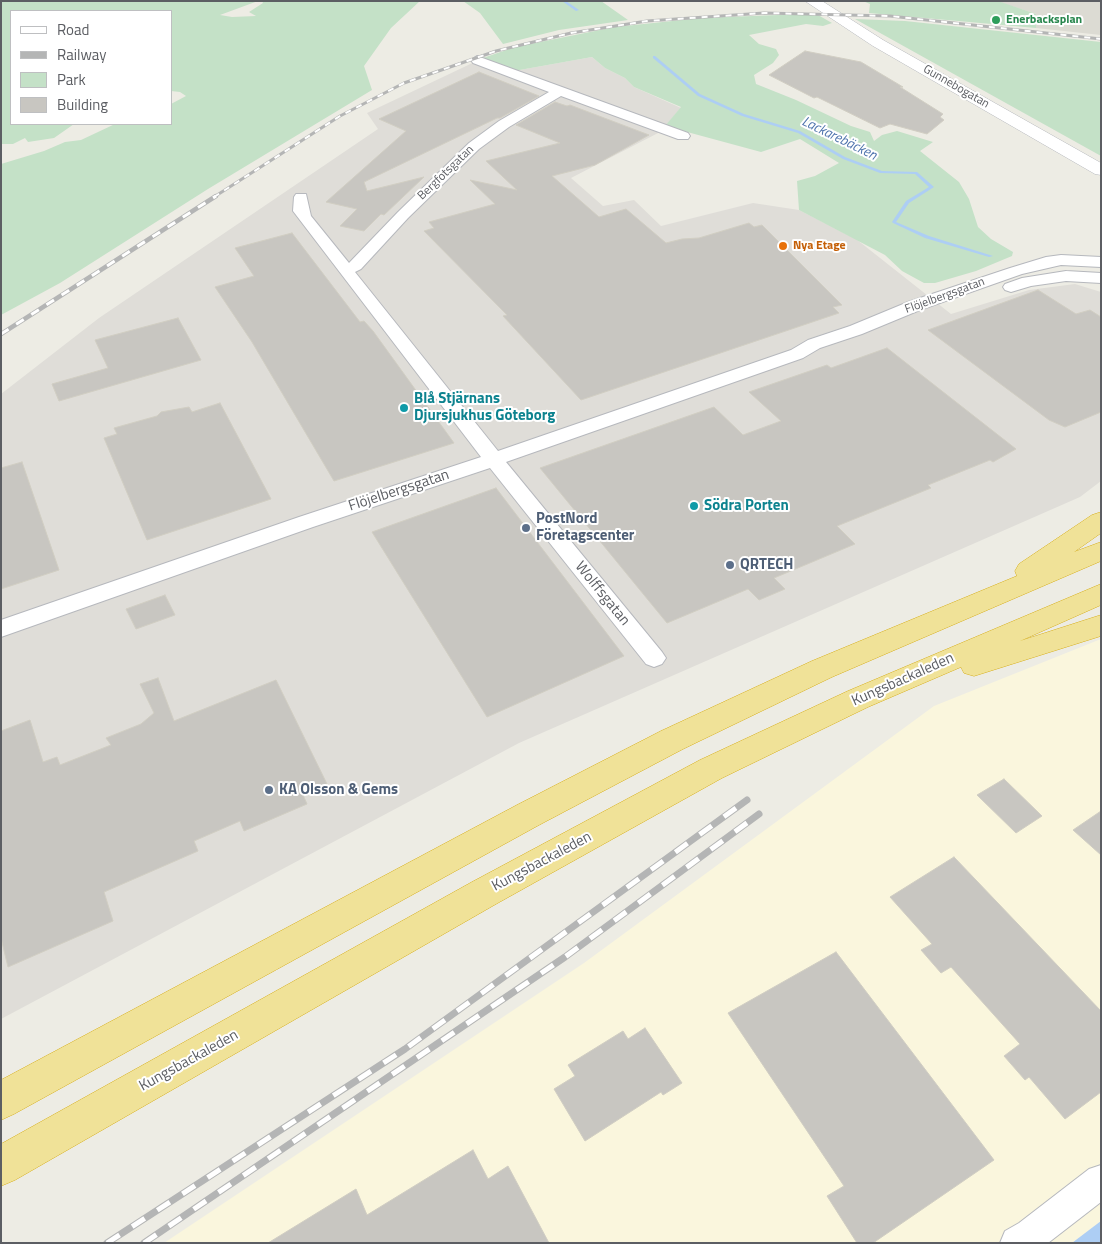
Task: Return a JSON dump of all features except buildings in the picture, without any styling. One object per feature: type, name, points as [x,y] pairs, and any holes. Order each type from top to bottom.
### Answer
[{"type":"highway","points":[[990,598],[1066,543],[1101,521]]},
{"type":"highway","points":[[1,1101],[520,819],[672,740],[822,669],[1101,551]]},
{"type":"highway","name":"Kungsbackaleden","points":[[1,1166],[484,893],[711,769],[858,699],[1101,594]]},
{"type":"highway","points":[[858,699],[1058,640],[1101,625]]},
{"type":"street","name":"Gunnebogatan","points":[[812,1],[878,43],[1101,170]]},
{"type":"street","points":[[477,60],[559,92],[683,136]]},
{"type":"street","name":"Bergfotsgatan","points":[[345,270],[355,266],[396,222],[474,146],[504,124],[559,92]]},
{"type":"street","points":[[301,197],[301,211],[304,218],[494,460]]},
{"type":"street","name":"Flöjelbergsgatan","points":[[797,354],[814,344],[856,330],[914,306],[1036,264],[1061,260],[1100,263]]},
{"type":"street","name":"Flöjelbergsgatan","points":[[1028,281],[1039,274],[1064,267],[1100,263]]},
{"type":"street","name":"Flöjelbergsgatan","points":[[1,629],[306,522],[494,460],[797,354],[836,346],[1028,281],[1072,276],[1101,278]]},
{"type":"street","name":"Wolffsgatan","points":[[494,460],[654,658]]},
{"type":"street","points":[[1017,1243],[1031,1235],[1101,1181]]},
{"type":"shaded area","points":[[1101,1],[1101,35],[1036,28],[1036,14],[999,2]]},
{"type":"shaded area","points":[[592,57],[605,68],[625,78],[634,87],[681,108],[660,132],[571,178],[603,206],[634,200],[661,226],[753,203],[799,210],[856,239],[951,314],[1029,290],[1075,284],[1101,292],[1101,481],[1080,497],[519,743],[1,1019],[1,394],[99,318],[378,129],[367,113],[483,58],[514,71]]},
{"type":"shaded area","points":[[1101,639],[1101,1221],[1072,1243],[164,1243],[584,963],[934,706]]},
{"type":"green space","points":[[1,1],[258,1],[220,15],[232,17],[256,16],[249,12],[263,3],[262,1],[420,1],[391,28],[364,66],[372,90],[208,189],[60,283],[1,315],[1,164],[44,151],[65,142],[81,140],[113,125],[172,125],[172,103],[186,96],[180,92],[172,91],[172,10],[10,10],[10,125],[73,125],[54,138],[28,142],[25,138],[13,144],[1,144]]},
{"type":"green space","points":[[463,1],[601,1],[628,20],[559,30],[503,44],[480,13]]},
{"type":"green space","name":"Enerbacksplan","points":[[863,1],[1006,1],[1001,2],[1036,14],[1036,28],[869,13],[870,4]]},
{"type":"green space","points":[[818,15],[832,23],[823,26],[806,24],[749,35],[759,44],[776,49],[779,55],[773,63],[754,75],[756,84],[796,100],[851,126],[870,132],[874,141],[882,135],[897,131],[933,142],[920,151],[959,182],[969,199],[978,227],[991,239],[1013,252],[1012,256],[976,271],[935,283],[924,283],[902,271],[885,255],[799,210],[797,181],[815,176],[839,163],[800,139],[761,152],[665,126],[681,107],[634,87],[625,78],[605,68],[592,57],[514,71],[483,58],[515,47],[615,27],[701,18]]},
{"type":"green space","points":[[855,19],[905,21],[1101,42],[1101,156]]},
{"type":"water","points":[[1101,1221],[1101,1243],[1072,1243]]},
{"type":"waterway","name":"Lackarebäcken","points":[[563,1],[577,10]]},
{"type":"waterway","name":"Lackarebäcken","points":[[654,57],[699,95],[743,115],[799,132],[844,158],[881,172],[916,173],[932,187],[907,202],[894,222],[927,237],[991,256]]},
{"type":"railway","points":[[214,197],[340,116],[404,83],[496,51],[571,33],[647,21],[764,13],[890,16],[1101,39]]},
{"type":"railway","points":[[1,334],[216,196]]},
{"type":"railway","points":[[107,1243],[405,1049],[747,800]]},
{"type":"railway","points":[[144,1243],[565,957],[759,814]]},
{"type":"place","name":"Enerbacksplan","points":[[996,20]]},
{"type":"place","name":"Nya Etage","points":[[783,246]]},
{"type":"place","name":"Blå Stjärnans Djursjukhus Göteborg","points":[[404,408]]},
{"type":"place","name":"Södra Porten","points":[[694,506]]},
{"type":"place","name":"PostNord Företagscenter","points":[[526,528]]},
{"type":"place","name":"QRTECH","points":[[730,565]]},
{"type":"place","name":"KA Olsson & Gems","points":[[269,790]]}]
